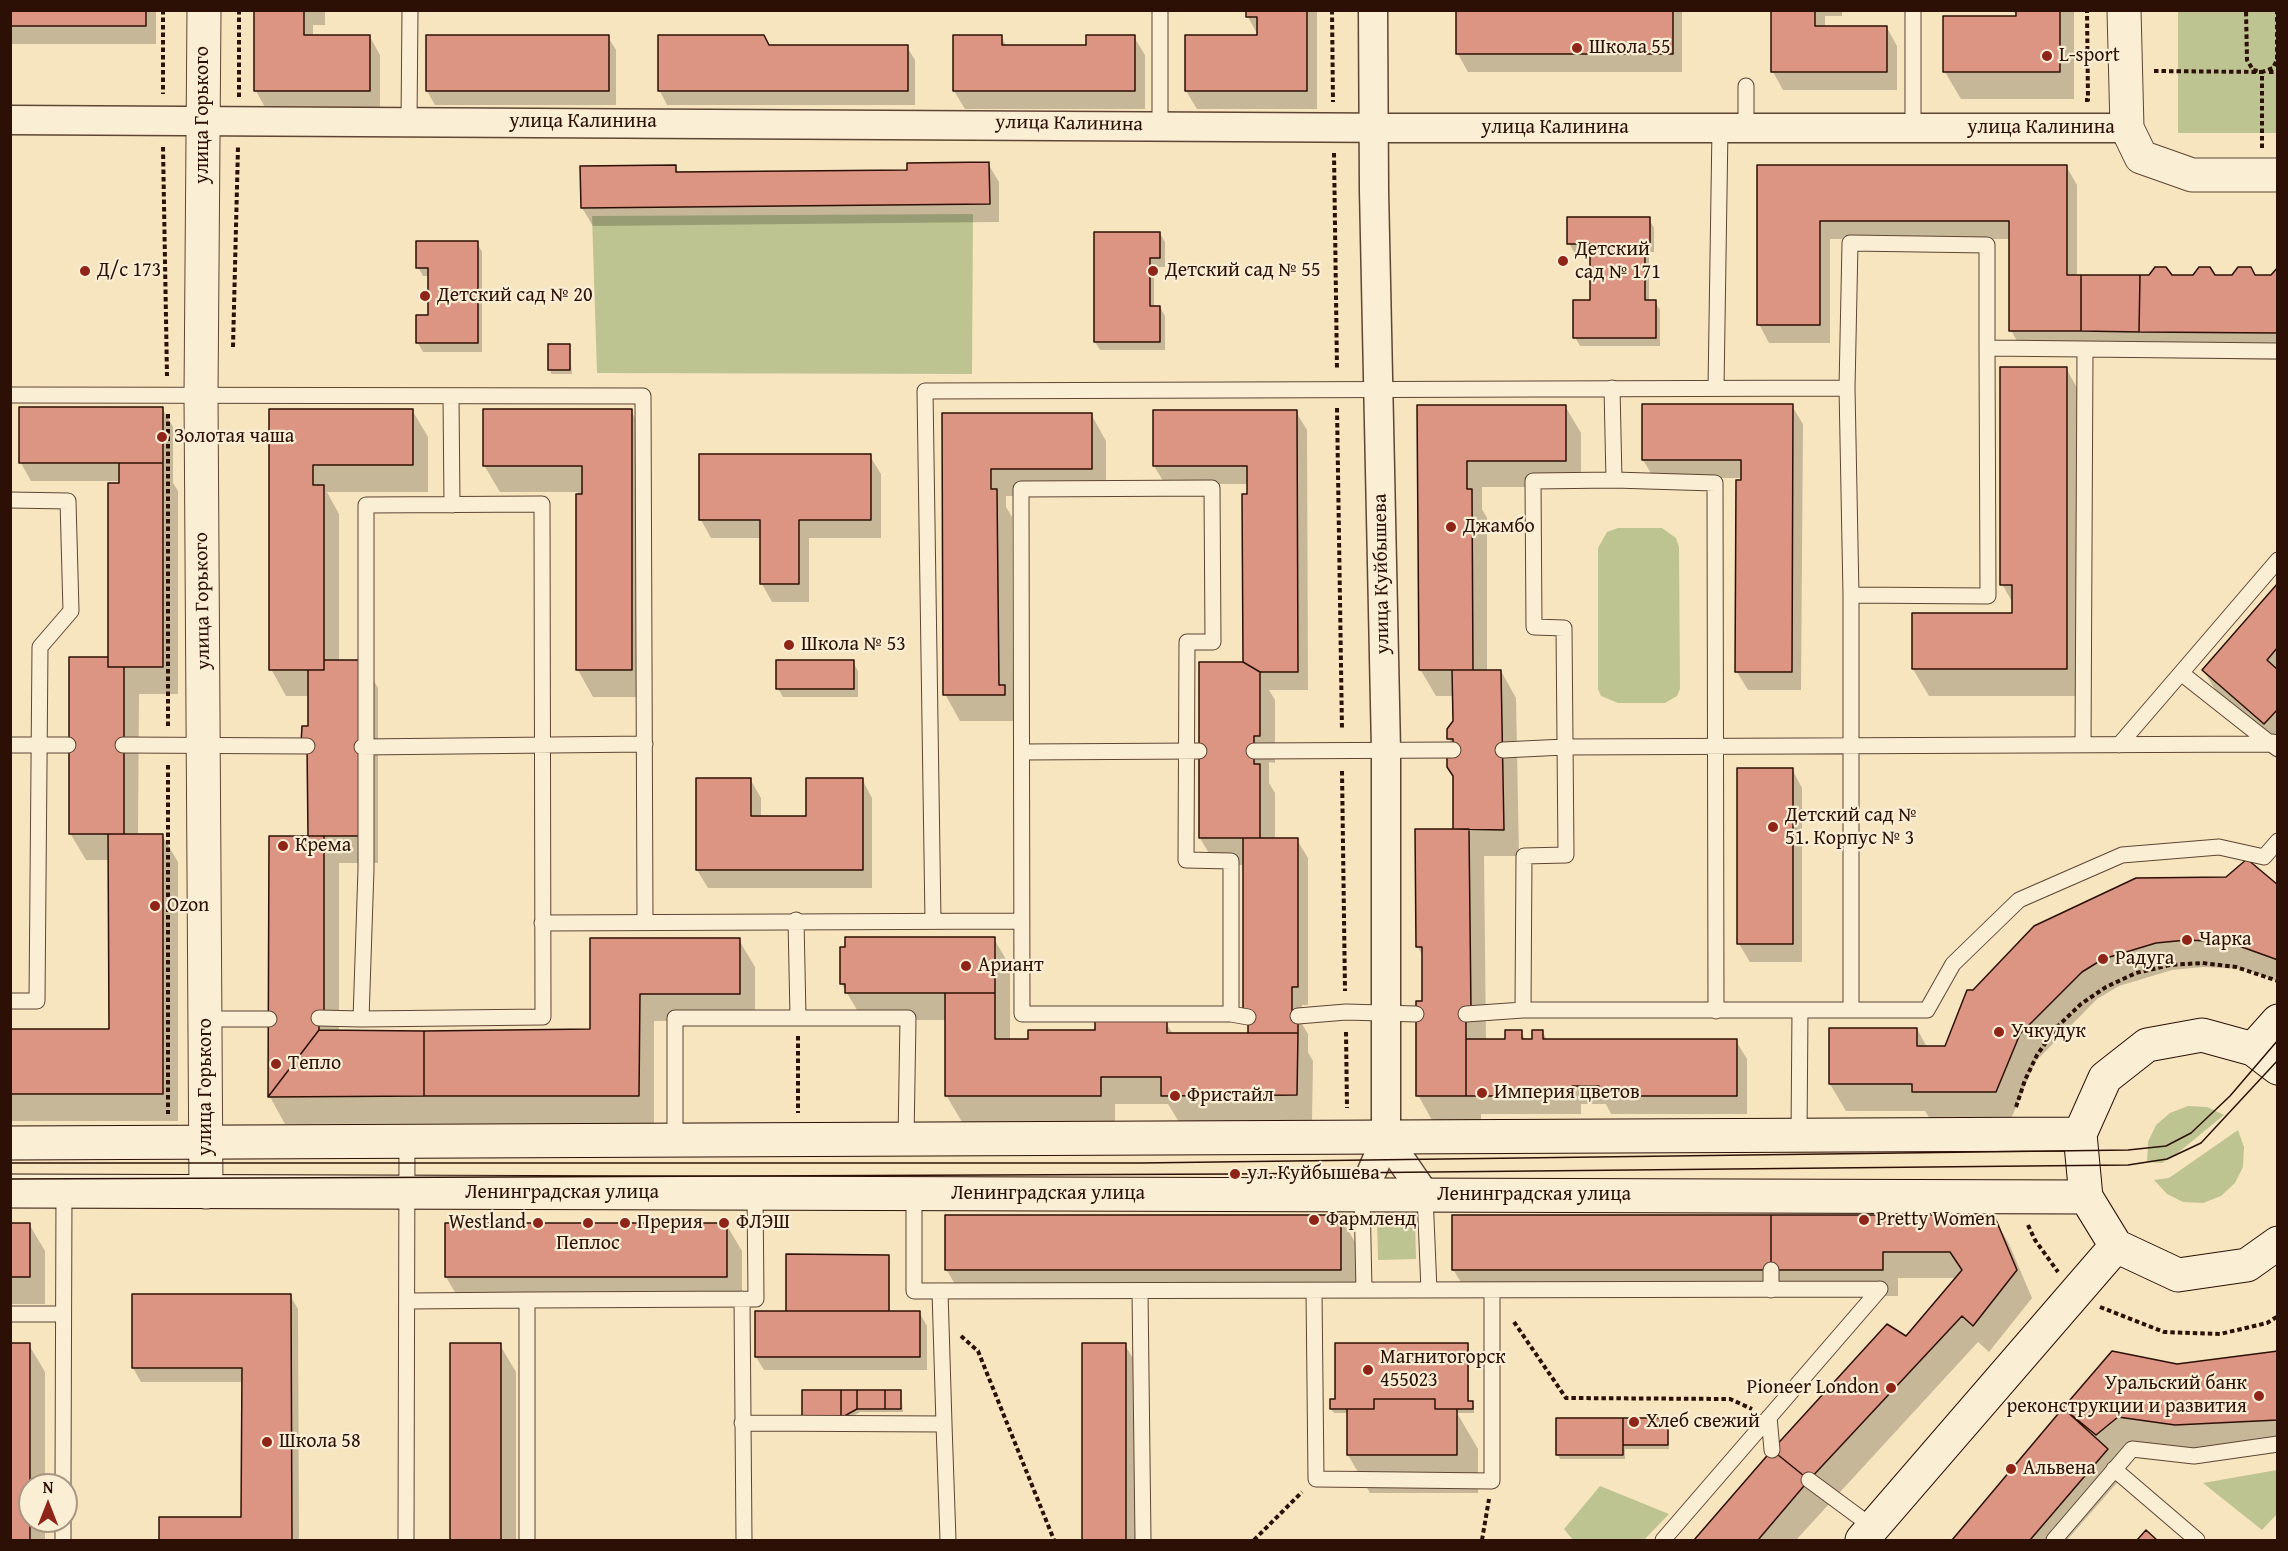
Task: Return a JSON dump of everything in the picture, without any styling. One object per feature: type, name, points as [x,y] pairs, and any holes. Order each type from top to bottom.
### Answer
[{"type":"main road","name":"улица Горького","points":[[204,10],[201,395],[206,1192]]},
{"type":"main road","points":[[2124,10],[2127,128],[2141,157],[2192,175],[2270,162]]},
{"type":"main road","points":[[2277,1021],[2265,1058],[2202,1035],[2147,1046],[2105,1078],[2080,1134],[2086,1197],[2116,1246],[2178,1275],[2247,1265],[2277,1243]]},
{"type":"main road","points":[[10,1143],[2080,1134]]},
{"type":"main road","name":"Ленинградская улица","points":[[10,1191],[1425,1195],[1771,1206],[2086,1197]]},
{"type":"main road","points":[[1868,1534],[2116,1246]]},
{"type":"street","name":"улица Куйбышева","points":[[1362,1195],[1386,1138],[1386,750],[1372,10]]},
{"type":"street","name":"улица Калинина","points":[[10,120],[1374,127],[2127,128]]},
{"type":"street","points":[[1386,1138],[1425,1195]]},
{"type":"lane","points":[[409,122],[410,10]]},
{"type":"lane","points":[[1160,10],[1160,125]]},
{"type":"lane","points":[[1913,10],[1913,128]]},
{"type":"lane","points":[[1716,388],[1733,128],[1746,86]]},
{"type":"lane","points":[[1851,595],[1988,596],[1987,245],[1850,243],[1847,388],[1851,595],[1851,1010]]},
{"type":"lane","points":[[1987,348],[2085,351],[2277,351]]},
{"type":"lane","points":[[2083,745],[2085,351]]},
{"type":"lane","points":[[1612,388],[1614,480]]},
{"type":"lane","points":[[933,921],[925,391],[1847,388]]},
{"type":"lane","points":[[10,395],[643,396],[645,921]]},
{"type":"lane","points":[[451,396],[452,505]]},
{"type":"lane","points":[[1523,1011],[1524,856],[1566,855],[1564,628],[1534,627],[1533,481],[1614,480],[1715,483],[1716,1011]]},
{"type":"lane","points":[[1231,1014],[1231,861],[1186,860],[1192,751],[1187,642],[1213,642],[1212,488],[1021,489],[1022,1014],[1231,1014],[1248,1017]]},
{"type":"lane","points":[[10,500],[68,501],[71,611],[40,647],[37,1001],[10,1002]]},
{"type":"lane","points":[[319,1018],[361,1019],[543,1017],[542,504],[366,505],[361,1019]]},
{"type":"lane","points":[[2118,745],[2277,560]]},
{"type":"lane","points":[[2181,673],[2275,744]]},
{"type":"lane","points":[[364,747],[645,744]]},
{"type":"lane","points":[[1503,750],[1564,747],[2275,744]]},
{"type":"lane","points":[[10,745],[68,745]]},
{"type":"lane","points":[[123,745],[308,746]]},
{"type":"lane","points":[[1254,751],[1453,750]]},
{"type":"lane","points":[[1023,752],[1192,751]]},
{"type":"lane","points":[[1466,1014],[1523,1011],[1927,1011],[1953,964],[2019,900],[2122,855],[2219,847],[2264,857],[2277,841]]},
{"type":"lane","points":[[796,920],[798,1017]]},
{"type":"lane","points":[[542,923],[796,920],[1021,921]]},
{"type":"lane","points":[[1799,1135],[1800,1011]]},
{"type":"lane","points":[[1298,1016],[1346,1012],[1416,1014]]},
{"type":"lane","points":[[675,1140],[675,1018],[798,1017],[908,1018],[906,1139]]},
{"type":"lane","points":[[206,1019],[270,1019]]},
{"type":"lane","points":[[406,1540],[407,1141]]},
{"type":"lane","points":[[63,1473],[64,1191]]},
{"type":"lane","points":[[408,1301],[756,1299],[755,1193]]},
{"type":"lane","points":[[914,1194],[914,1291],[1881,1289],[1663,1540]]},
{"type":"lane","points":[[1362,1195],[1364,1290]]},
{"type":"lane","points":[[1425,1195],[1430,1290]]},
{"type":"lane","points":[[1771,1270],[1771,1290]]},
{"type":"lane","points":[[1314,1291],[1316,1479],[1492,1481],[1492,1290]]},
{"type":"lane","points":[[940,1291],[948,1540]]},
{"type":"lane","points":[[1140,1291],[1143,1540]]},
{"type":"lane","points":[[742,1299],[744,1540]]},
{"type":"lane","points":[[527,1300],[527,1540]]},
{"type":"lane","points":[[10,1314],[63,1314]]},
{"type":"lane","points":[[1769,1417],[1772,1450]]},
{"type":"lane","points":[[742,1423],[944,1424]]},
{"type":"lane","points":[[2054,1540],[2132,1449],[2194,1456],[2277,1444]]},
{"type":"lane","points":[[2114,1469],[2197,1540]]},
{"type":"lane","points":[[1809,1480],[1868,1534]]},
{"type":"path","points":[[163,10],[163,101]]},
{"type":"path","points":[[238,101],[239,10]]},
{"type":"path","points":[[1332,10],[1333,105]]},
{"type":"path","points":[[2246,10],[2247,60],[2253,70],[2262,72],[2273,68],[2277,60],[2277,10]]},
{"type":"path","points":[[2176,71],[2277,72]]},
{"type":"path","points":[[2262,72],[2270,162]]},
{"type":"path","points":[[1334,143],[1348,1137]]},
{"type":"path","points":[[163,146],[168,395],[168,1115]]},
{"type":"path","points":[[2017,1103],[2037,1055],[2057,1027],[2081,1004],[2106,987],[2136,973],[2170,965],[2202,963],[2236,967],[2277,981]]},
{"type":"path","points":[[1492,1290],[1566,1398],[1730,1399]]},
{"type":"path","points":[[940,1317],[978,1351],[1054,1540]]},
{"type":"path","points":[[1254,1540],[1316,1479]]},
{"type":"path","points":[[1482,1540],[1492,1481]]},
{"type":"green space","points":[[2178,11],[2277,11],[2277,133],[2178,133]]},
{"type":"green space","points":[[973,214],[972,374],[597,373],[592,216]]},
{"type":"green space","points":[[1618,528],[1662,528],[1676,538],[1679,547],[1680,689],[1677,696],[1665,703],[1618,703],[1601,696],[1598,689],[1598,548],[1607,532]]},
{"type":"green space","points":[[2188,1106],[2207,1107],[2224,1115],[2174,1156],[2162,1163],[2147,1162],[2148,1142],[2156,1125],[2170,1113]]},
{"type":"green space","points":[[2238,1130],[2244,1147],[2243,1167],[2235,1183],[2221,1196],[2203,1203],[2183,1202],[2167,1194],[2154,1180],[2169,1178]]},
{"type":"green space","points":[[1415,1217],[1416,1259],[1378,1260],[1377,1218]]},
{"type":"green space","points":[[2277,1470],[2277,1514],[2262,1530],[2203,1483]]},
{"type":"green space","points":[[1600,1486],[1669,1514],[1644,1540],[1573,1540],[1564,1529]]},
{"type":"building","points":[[10,10],[146,10],[146,26],[10,26]]},
{"type":"building","points":[[254,10],[304,10],[304,35],[370,35],[370,91],[254,91]]},
{"type":"building","points":[[1246,10],[1307,10],[1307,91],[1185,91],[1185,35],[1257,35],[1257,17],[1246,17]]},
{"type":"building","points":[[1456,10],[1673,10],[1673,54],[1456,54]]},
{"type":"building","points":[[1771,10],[1815,10],[1815,26],[1887,26],[1887,72],[1771,72]]},
{"type":"building","points":[[2016,10],[2060,10],[2060,72],[1943,72],[1943,16],[2016,16]]},
{"type":"building","points":[[426,35],[609,35],[609,91],[426,91]]},
{"type":"building","points":[[658,35],[764,35],[769,45],[908,45],[908,91],[658,91]]},
{"type":"building","points":[[953,35],[1002,35],[1002,45],[1086,45],[1086,35],[1135,35],[1135,91],[953,91]]},
{"type":"building","points":[[989,162],[990,204],[581,208],[580,166],[676,165],[676,172],[907,170],[907,163]]},
{"type":"building","points":[[1757,165],[2067,165],[2067,275],[2081,275],[2081,331],[2009,331],[2009,221],[1820,221],[1820,325],[1757,325]]},
{"type":"building","points":[[1567,217],[1650,217],[1650,244],[1645,244],[1645,300],[1656,300],[1656,338],[1573,338],[1573,300],[1590,300],[1590,244],[1567,244]]},
{"type":"building","points":[[1094,232],[1160,232],[1160,258],[1150,258],[1150,306],[1160,306],[1160,342],[1094,342]]},
{"type":"building","points":[[416,241],[478,241],[478,343],[416,343],[416,315],[428,315],[428,268],[416,268]]},
{"type":"building","points":[[2155,267],[2166,267],[2172,275],[2193,275],[2199,267],[2210,267],[2215,275],[2232,275],[2238,267],[2251,267],[2255,275],[2271,275],[2278,267],[2278,333],[2139,332],[2140,275],[2149,275]]},
{"type":"building","points":[[2081,275],[2140,275],[2139,332],[2081,331]]},
{"type":"building","points":[[548,344],[570,344],[570,370],[548,370]]},
{"type":"building","points":[[2000,367],[2067,367],[2067,669],[1912,669],[1912,613],[2012,613],[2012,585],[2000,585]]},
{"type":"building","points":[[1642,404],[1793,404],[1792,672],[1735,672],[1736,480],[1741,480],[1741,460],[1642,460]]},
{"type":"building","points":[[1417,405],[1566,405],[1566,461],[1467,461],[1467,489],[1472,489],[1473,670],[1419,670]]},
{"type":"building","points":[[19,407],[163,407],[163,463],[19,463]]},
{"type":"building","points":[[269,409],[413,409],[413,465],[313,465],[313,485],[324,485],[324,670],[269,670]]},
{"type":"building","points":[[483,409],[632,409],[632,670],[576,670],[576,494],[582,494],[582,466],[483,466]]},
{"type":"building","points":[[1153,410],[1297,410],[1298,672],[1260,672],[1243,662],[1242,494],[1247,494],[1247,466],[1153,466]]},
{"type":"building","points":[[942,413],[1092,413],[1092,469],[991,469],[991,489],[997,489],[999,685],[1005,685],[1005,695],[943,695]]},
{"type":"building","points":[[699,454],[871,454],[871,520],[799,520],[799,584],[760,584],[760,520],[699,520]]},
{"type":"building","points":[[119,463],[163,463],[163,667],[108,667],[108,483],[119,483]]},
{"type":"building","points":[[2278,583],[2278,647],[2267,660],[2278,670],[2278,709],[2264,724],[2202,670]]},
{"type":"building","points":[[69,657],[108,657],[108,667],[124,667],[124,834],[69,834]]},
{"type":"building","points":[[324,660],[363,660],[363,836],[308,836],[307,745],[301,744],[302,726],[308,726],[308,670],[324,670]]},
{"type":"building","points":[[776,660],[854,660],[854,689],[776,689]]},
{"type":"building","points":[[1199,662],[1243,662],[1260,672],[1260,736],[1254,736],[1254,764],[1260,764],[1260,838],[1199,838]]},
{"type":"building","points":[[1452,670],[1501,670],[1504,830],[1453,829],[1453,776],[1447,767],[1447,757],[1453,757],[1453,739],[1447,739],[1447,729],[1453,721]]},
{"type":"building","points":[[1737,768],[1793,768],[1793,944],[1737,944]]},
{"type":"building","points":[[696,778],[751,778],[751,816],[806,816],[806,778],[863,778],[863,870],[696,870]]},
{"type":"building","points":[[1415,829],[1469,829],[1471,1011],[1466,1011],[1466,1096],[1416,1096],[1416,1001],[1422,1001],[1422,947],[1416,947]]},
{"type":"building","points":[[108,834],[163,834],[163,1094],[10,1094],[10,1029],[109,1029]]},
{"type":"building","points":[[269,836],[324,836],[324,1012],[319,1012],[319,1030],[268,1097]]},
{"type":"building","points":[[1243,838],[1298,838],[1298,987],[1292,987],[1292,1014],[1298,1014],[1298,1033],[1248,1033],[1248,1014],[1243,1014]]},
{"type":"building","points":[[2247,859],[2278,885],[2278,960],[2228,942],[2187,940],[2156,943],[2103,959],[2082,972],[2020,1034],[1996,1092],[1912,1092],[1912,1084],[1829,1084],[1829,1028],[1917,1028],[1917,1046],[1945,1046],[1967,990],[1973,990],[2034,926],[2136,878],[2226,877]]},
{"type":"building","points":[[845,937],[995,937],[995,993],[845,993],[845,984],[840,984],[840,947],[845,947]]},
{"type":"building","points":[[590,938],[740,938],[740,994],[640,994],[639,1096],[424,1096],[424,1031],[590,1029]]},
{"type":"building","points":[[945,993],[995,993],[995,1039],[1028,1039],[1028,1030],[1095,1030],[1095,1021],[1167,1021],[1167,1033],[1298,1033],[1297,1095],[1161,1096],[1161,1077],[1101,1077],[1101,1096],[945,1096]]},
{"type":"building","points":[[319,1030],[424,1031],[424,1096],[268,1097]]},
{"type":"building","points":[[1505,1030],[1522,1030],[1522,1039],[1532,1039],[1532,1030],[1543,1030],[1543,1039],[1737,1039],[1737,1096],[1599,1096],[1599,1086],[1572,1086],[1572,1096],[1466,1096],[1466,1039],[1505,1039]]},
{"type":"building","points":[[945,1215],[1341,1215],[1341,1270],[945,1270]]},
{"type":"building","points":[[1452,1215],[1771,1215],[1771,1270],[1452,1270]]},
{"type":"building","points":[[1771,1215],[1994,1215],[2017,1270],[1973,1326],[1962,1316],[1809,1480],[1772,1450],[1887,1324],[1906,1336],[1962,1270],[1950,1252],[1883,1252],[1883,1270],[1771,1270]]},
{"type":"building","points":[[10,1223],[30,1223],[30,1277],[10,1277]]},
{"type":"building","points":[[445,1223],[727,1223],[727,1277],[445,1277]]},
{"type":"building","points":[[786,1254],[889,1255],[889,1311],[786,1311]]},
{"type":"building","name":"Школа 58","points":[[132,1294],[291,1294],[292,1540],[159,1540],[159,1517],[241,1517],[242,1368],[132,1368]]},
{"type":"building","points":[[755,1311],[920,1311],[920,1357],[755,1357]]},
{"type":"building","points":[[10,1343],[30,1343],[30,1473],[18,1473],[18,1533],[30,1533],[30,1540],[10,1540]]},
{"type":"building","points":[[450,1343],[501,1343],[501,1540],[450,1540]]},
{"type":"building","points":[[1082,1343],[1126,1343],[1126,1540],[1082,1540]]},
{"type":"building","points":[[1335,1343],[1468,1343],[1468,1401],[1473,1401],[1473,1409],[1435,1409],[1435,1399],[1374,1399],[1374,1409],[1330,1409],[1330,1399],[1335,1399]]},
{"type":"building","points":[[2112,1351],[2177,1364],[2278,1351],[2278,1420],[2175,1425],[2118,1417],[2096,1435],[2063,1408]]},
{"type":"building","points":[[802,1390],[841,1390],[841,1418],[802,1418]]},
{"type":"building","points":[[841,1390],[857,1390],[857,1409],[841,1418]]},
{"type":"building","points":[[857,1390],[885,1390],[885,1409],[857,1409]]},
{"type":"building","points":[[885,1390],[901,1390],[901,1409],[885,1409]]},
{"type":"building","points":[[1374,1399],[1435,1399],[1435,1409],[1457,1409],[1457,1455],[1347,1455],[1347,1409],[1374,1409]]},
{"type":"building","points":[[2063,1408],[2108,1449],[2030,1540],[1952,1540]]},
{"type":"building","points":[[1556,1418],[1623,1418],[1623,1455],[1556,1455]]},
{"type":"building","points":[[1623,1418],[1668,1418],[1668,1445],[1623,1445]]},
{"type":"building","points":[[1772,1450],[1809,1480],[1758,1540],[1694,1540]]},
{"type":"building","points":[[2146,1530],[2157,1540],[2137,1540]]},
{"type":"tram line","points":[[10,1163],[1140,1163],[2128,1150],[2166,1146],[2191,1133],[2230,1096],[2278,1040]]},
{"type":"tram line","points":[[10,1179],[1235,1174],[2128,1165],[2167,1159],[2201,1143],[2278,1060]]},
{"type":"place","name":"Школа 55","points":[[1577,48]]},
{"type":"place","name":"L-sport","points":[[2047,56]]},
{"type":"place","name":"Детский сад № 171","points":[[1563,261]]},
{"type":"place","name":"Д/с 173","points":[[85,271]]},
{"type":"place","name":"Детский сад № 55","points":[[1153,271]]},
{"type":"place","name":"Детский сад № 20","points":[[425,296]]},
{"type":"place","name":"Золотая чаша","points":[[162,437]]},
{"type":"place","name":"Джамбо","points":[[1451,527]]},
{"type":"place","name":"Школа № 53","points":[[789,645]]},
{"type":"place","name":"Детский сад № 51. Корпус № 3","points":[[1773,827]]},
{"type":"place","name":"Крема","points":[[283,846]]},
{"type":"place","name":"Ozon","points":[[155,906]]},
{"type":"place","name":"Чарка","points":[[2187,940]]},
{"type":"place","name":"Радуга","points":[[2103,959]]},
{"type":"place","name":"Ариант","points":[[966,966]]},
{"type":"place","name":"Учкудук","points":[[1999,1032]]},
{"type":"place","name":"Тепло","points":[[276,1064]]},
{"type":"place","name":"Империя цветов","points":[[1482,1093]]},
{"type":"place","name":"Фристайл","points":[[1175,1096]]},
{"type":"place","name":"ул. Куйбышева","points":[[1235,1174]]},
{"type":"place","name":"Фармленд","points":[[1314,1220]]},
{"type":"place","name":"Pretty Women","points":[[1864,1220]]},
{"type":"place","name":"Westland","points":[[538,1223]]},
{"type":"place","name":"Пеплос","points":[[588,1223]]},
{"type":"place","name":"Прерия","points":[[625,1223]]},
{"type":"place","name":"ФЛЭШ","points":[[724,1223]]},
{"type":"place","name":"Магнитогорск 455023","points":[[1368,1370]]},
{"type":"place","name":"Pioneer London","points":[[1891,1388]]},
{"type":"place","name":"Уральский банк реконструкции и развития","points":[[2259,1396]]},
{"type":"place","name":"Хлеб свежий","points":[[1634,1422]]},
{"type":"place","name":"Школа 58","points":[[267,1442]]},
{"type":"place","name":"Альвена","points":[[2011,1469]]}]
